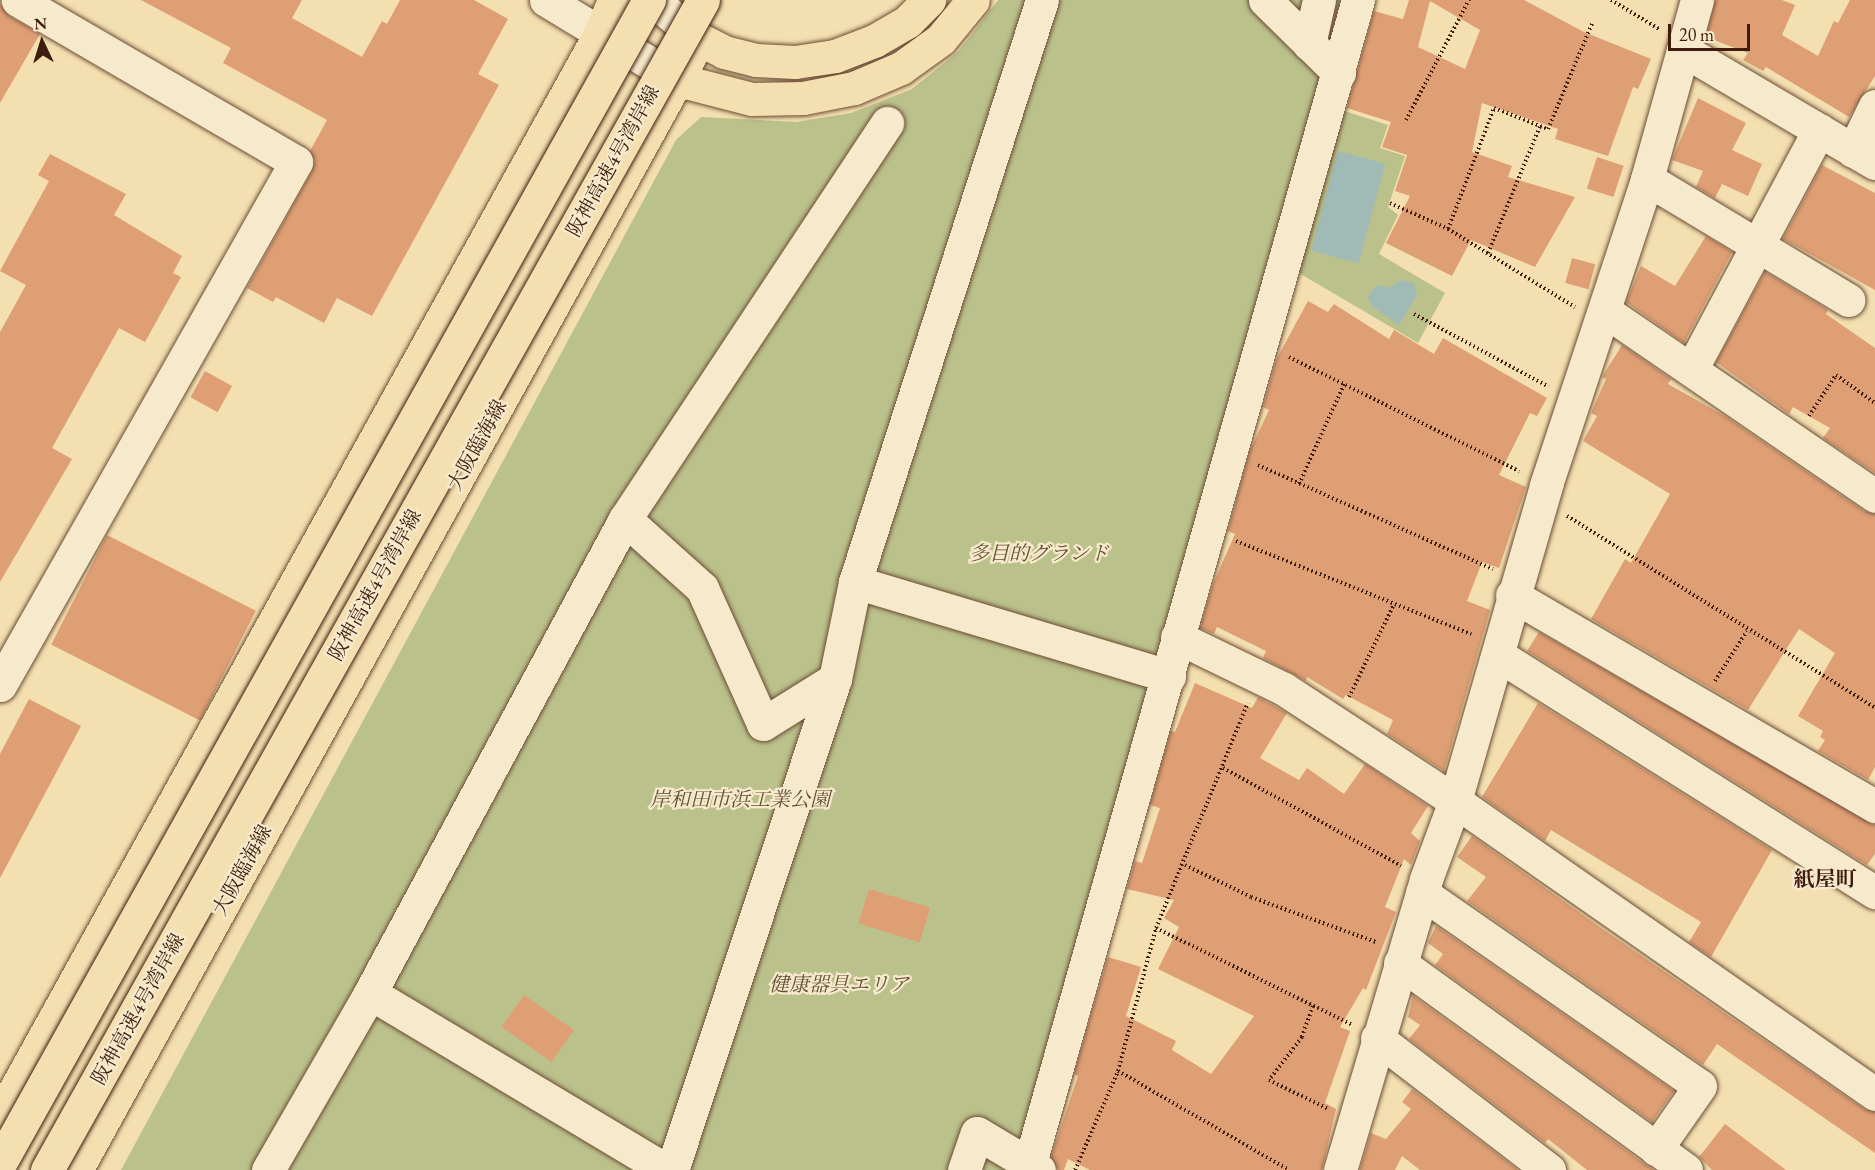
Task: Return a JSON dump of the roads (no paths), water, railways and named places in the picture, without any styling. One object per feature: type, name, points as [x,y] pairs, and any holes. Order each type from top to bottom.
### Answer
[{"type":"main road","points":[[0,1117],[602,32],[614,0]]},
{"type":"main road","points":[[0,1163],[651,0]]},
{"type":"main road","name":"阪神高速4号湾岸線","points":[[48,1170],[703,0]]},
{"type":"main road","name":"大阪臨海線","points":[[76,1170],[678,80],[699,39],[715,0]]},
{"type":"main road","points":[[699,39],[724,52],[756,60],[795,62],[835,56],[874,42],[908,21],[929,0]]},
{"type":"main road","points":[[678,80],[752,99],[803,98],[854,88],[901,68],[941,39],[973,0]]},
{"type":"street","points":[[0,685],[296,162],[18,0]]},
{"type":"street","points":[[546,0],[678,80]]},
{"type":"street","points":[[651,0],[699,39]]},
{"type":"street","points":[[672,1170],[835,679],[855,582],[1042,0]]},
{"type":"street","points":[[1309,44],[1319,0]]},
{"type":"street","points":[[964,1170],[977,1133],[1032,1168],[1169,676],[1177,637],[1358,0]]},
{"type":"street","points":[[1340,1170],[1377,1038],[1424,886],[1455,801],[1499,650],[1514,587],[1573,400],[1603,318],[1647,179],[1697,0]]},
{"type":"street","points":[[1268,1],[1339,73]]},
{"type":"street","points":[[1683,50],[1864,157],[1875,106]]},
{"type":"street","points":[[268,1170],[370,993],[625,519],[887,123]]},
{"type":"street","points":[[1692,368],[1760,245],[1819,130]]},
{"type":"street","points":[[1647,179],[1848,300]]},
{"type":"street","points":[[1603,318],[1692,368],[1875,496]]},
{"type":"street","points":[[625,519],[702,588],[763,724],[835,679]]},
{"type":"street","points":[[855,582],[1169,676]]},
{"type":"street","points":[[1514,587],[1700,704],[1875,806]]},
{"type":"street","points":[[1177,637],[1258,677],[1455,801],[1875,1094]]},
{"type":"street","points":[[1499,650],[1875,892]]},
{"type":"street","points":[[1424,886],[1700,1086],[1656,1149]]},
{"type":"street","points":[[1402,958],[1686,1170]]},
{"type":"street","points":[[370,993],[666,1170]]},
{"type":"street","points":[[1377,1038],[1549,1170]]},
{"type":"water","points":[[1338,151],[1385,164],[1359,263],[1311,250]]},
{"type":"water","points":[[1400,280],[1414,283],[1417,295],[1399,325],[1372,306],[1368,297],[1377,285],[1390,288]]},
{"type":"district","name":"紙屋町","points":[[1825,879]]},
{"type":"park label","name":"多目的グランド","points":[[1039,553]]},
{"type":"park label","name":"岸和田市浜工業公園","points":[[740,799]]},
{"type":"park label","name":"健康器具エリア","points":[[839,984]]}]
